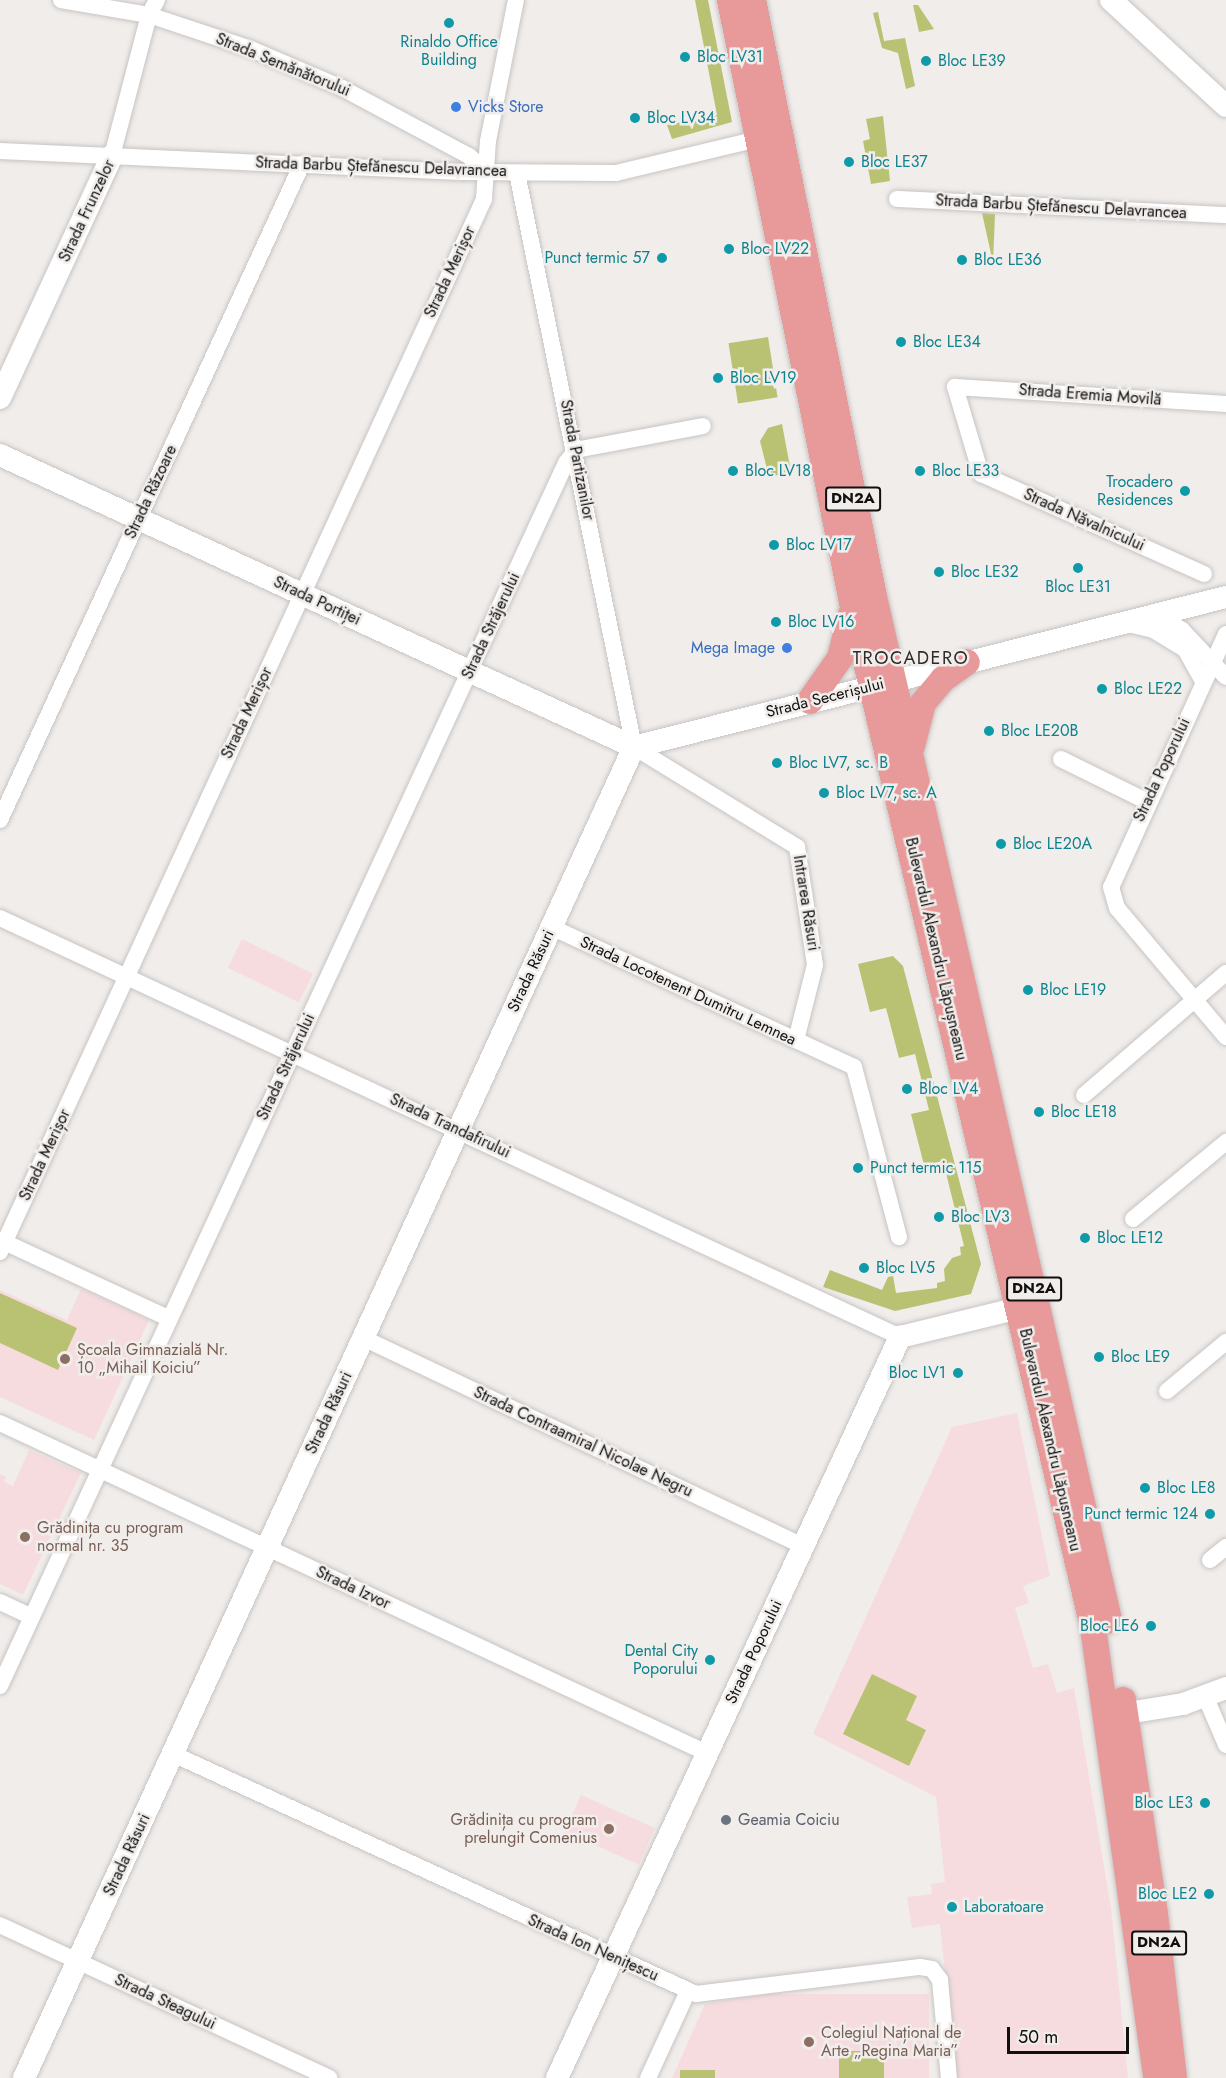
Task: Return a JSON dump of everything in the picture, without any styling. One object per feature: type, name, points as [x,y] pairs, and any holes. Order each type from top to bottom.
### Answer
[{"type":"main road","name":"Bulevardul Alexandru Lăpușneanu","points":[[730,0],[852,602],[910,758],[1108,1612],[1116,1715],[1156,2078]]},
{"type":"main road","name":"Bulevardul Alexandru Lăpușneanu","points":[[753,0],[883,684],[943,973],[1093,1627],[1116,1715],[1160,1948],[1174,2078]]},
{"type":"main road","points":[[810,701],[840,658],[847,640],[852,602]]},
{"type":"main road","points":[[910,758],[923,703],[943,679],[967,662]]},
{"type":"street","name":"Strada Semănătorului","points":[[61,0],[153,8],[342,87],[469,156],[487,172]]},
{"type":"street","name":"Strada Merișor","points":[[2,1245],[484,199],[488,141],[516,0]]},
{"type":"street","points":[[1111,0],[1226,106]]},
{"type":"street","name":"Strada Frunzelor","points":[[0,398],[112,156],[153,8]]},
{"type":"street","name":"Strada Barbu Ștefănescu Delavrancea","points":[[0,151],[487,172],[616,173],[758,139]]},
{"type":"street","name":"Strada Răzoare","points":[[0,820],[302,164]]},
{"type":"street","name":"Strada Partizanilor","points":[[517,173],[576,450],[634,747]]},
{"type":"street","name":"Strada Barbu Ștefănescu Delavrancea","points":[[897,199],[1226,215]]},
{"type":"street","name":"Strada Eremia Movilă","points":[[955,387],[1226,404]]},
{"type":"street","name":"Strada Năvalnicului","points":[[955,387],[981,474],[1204,574]]},
{"type":"street","points":[[576,450],[703,426]]},
{"type":"street","name":"Strada Străjerului","points":[[0,1686],[470,672],[576,450]]},
{"type":"street","name":"Strada Portiței","points":[[0,455],[634,747]]},
{"type":"street","name":"Strada Secerișului","points":[[634,747],[967,662],[1158,617],[1226,597]]},
{"type":"street","points":[[1158,617],[1182,630],[1226,677]]},
{"type":"street","points":[[1128,624],[1153,630],[1185,649],[1203,681]]},
{"type":"street","name":"Strada Poporului","points":[[1195,1000],[1117,908],[1111,896],[1113,877],[1226,634]]},
{"type":"street","name":"Strada Răsuri","points":[[24,2078],[634,747]]},
{"type":"street","name":"Intrarea Răsuri","points":[[634,747],[797,847],[814,965],[796,1040]]},
{"type":"street","points":[[1061,759],[1148,802]]},
{"type":"street","name":"Strada Trandafirului","points":[[0,918],[900,1337]]},
{"type":"street","name":"Strada Locotenent Dumitru Lemnea","points":[[551,927],[854,1067],[899,1238]]},
{"type":"street","points":[[1084,1095],[1226,973]]},
{"type":"street","points":[[1195,1000],[1226,1037]]},
{"type":"street","points":[[1133,1219],[1226,1142]]},
{"type":"street","points":[[2,1245],[170,1319]]},
{"type":"street","points":[[900,1337],[1019,1308]]},
{"type":"street","name":"Strada Poporului","points":[[557,2078],[900,1337]]},
{"type":"street","name":"Strada Contraamiral Nicolae Negru","points":[[363,1338],[803,1546]]},
{"type":"street","points":[[1167,1391],[1226,1342]]},
{"type":"street","name":"Strada Izvor","points":[[0,1423],[707,1753]]},
{"type":"street","points":[[1210,1560],[1226,1547]]},
{"type":"street","points":[[0,1602],[32,1617]]},
{"type":"street","points":[[1116,1715],[1216,1693],[1226,1745]]},
{"type":"street","name":"Strada Ion Nenițescu","points":[[173,1754],[688,1991],[707,1994],[926,1967],[938,1974],[940,1980],[949,2078]]},
{"type":"street","name":"Strada Steagului","points":[[0,1925],[329,2078]]},
{"type":"street","points":[[648,2078],[688,1991]]},
{"type":"shaded area","points":[[242,939],[313,974],[299,1002],[228,968]]},
{"type":"shaded area","name":"Școala Gimnazială Nr. 10 „Mihail Koiciu”","points":[[81,1289],[149,1320],[94,1440],[0,1397],[0,1290],[67,1320]]},
{"type":"shaded area","points":[[1017,1413],[1050,1576],[1023,1586],[1029,1603],[1015,1608],[1033,1668],[1048,1664],[1057,1693],[1074,1688],[1111,1908],[1128,2078],[956,2078],[940,1924],[912,1928],[907,1897],[932,1894],[931,1884],[945,1882],[936,1797],[813,1734],[952,1427]]},
{"type":"shaded area","name":"Grădinița cu program normal nr. 35","points":[[29,1450],[81,1473],[23,1595],[0,1584],[0,1474],[6,1477],[4,1482],[13,1486]]},
{"type":"shaded area","name":"Grădinița cu program prelungit Comenius","points":[[581,1795],[655,1828],[639,1864],[565,1832]]},
{"type":"shaded area","name":"Colegiul Național de Arte „Regina Maria”","points":[[769,1994],[929,1994],[929,2078],[672,2078],[705,2004]]},
{"type":"green space","points":[[695,0],[708,0],[732,122],[672,139],[667,125],[717,115]]},
{"type":"green space","points":[[913,5],[918,5],[934,29],[919,32]]},
{"type":"green space","points":[[878,12],[884,41],[905,38],[915,86],[906,89],[898,53],[882,48],[873,13]]},
{"type":"green space","points":[[883,116],[890,181],[871,184],[863,141],[870,139],[866,119]]},
{"type":"green space","points":[[982,213],[995,214],[993,263]]},
{"type":"green space","points":[[768,337],[778,397],[738,404],[728,343]]},
{"type":"green space","points":[[782,424],[791,472],[769,477],[760,441],[768,428]]},
{"type":"green space","points":[[893,956],[903,966],[981,1264],[971,1294],[895,1311],[823,1287],[830,1270],[882,1290],[888,1277],[893,1276],[896,1293],[937,1288],[937,1283],[945,1281],[944,1269],[952,1258],[961,1255],[960,1247],[964,1246],[943,1161],[924,1165],[911,1114],[929,1110],[915,1054],[899,1058],[886,1008],[870,1012],[858,964]]},
{"type":"green space","points":[[0,1293],[77,1328],[58,1370],[0,1343]]},
{"type":"green space","points":[[872,1674],[917,1696],[906,1720],[926,1730],[909,1766],[843,1734]]},
{"type":"green space","points":[[839,2051],[884,2051],[884,2078],[839,2078]]},
{"type":"green space","points":[[680,2070],[715,2070],[715,2078],[680,2078]]},
{"type":"place","name":"Rinaldo Office Building","points":[[449,23]]},
{"type":"place","name":"Bloc LV31","points":[[685,57]]},
{"type":"place","name":"Bloc LE39","points":[[926,61]]},
{"type":"place","name":"Vicks Store","points":[[456,107]]},
{"type":"place","name":"Bloc LV34","points":[[635,118]]},
{"type":"place","name":"Bloc LE37","points":[[849,162]]},
{"type":"place","name":"Bloc LV22","points":[[729,249]]},
{"type":"place","name":"Punct termic 57","points":[[662,258]]},
{"type":"place","name":"Bloc LE36","points":[[962,260]]},
{"type":"place","name":"Bloc LE34","points":[[901,342]]},
{"type":"place","name":"Bloc LV19","points":[[718,378]]},
{"type":"place","name":"Bloc LV18","points":[[733,471]]},
{"type":"place","name":"Bloc LE33","points":[[920,471]]},
{"type":"place","name":"Trocadero Residences","points":[[1185,491]]},
{"type":"place","name":"Bloc LV17","points":[[774,545]]},
{"type":"place","name":"Bloc LE31","points":[[1078,568]]},
{"type":"place","name":"Bloc LE32","points":[[939,572]]},
{"type":"place","name":"Bloc LV16","points":[[776,622]]},
{"type":"place","name":"Mega Image","points":[[787,648]]},
{"type":"place","name":"Bloc LE22","points":[[1102,689]]},
{"type":"place","name":"Bloc LE20B","points":[[989,731]]},
{"type":"place","name":"Bloc LV7, sc. B","points":[[777,763]]},
{"type":"place","name":"Bloc LV7, sc. A","points":[[824,793]]},
{"type":"place","name":"Bloc LE20A","points":[[1001,844]]},
{"type":"place","name":"Bloc LE19","points":[[1028,990]]},
{"type":"place","name":"Bloc LV4","points":[[907,1089]]},
{"type":"place","name":"Bloc LE18","points":[[1039,1112]]},
{"type":"place","name":"Punct termic 115","points":[[858,1168]]},
{"type":"place","name":"Bloc LV3","points":[[939,1217]]},
{"type":"place","name":"Bloc LE12","points":[[1085,1238]]},
{"type":"place","name":"Bloc LV5","points":[[864,1268]]},
{"type":"place","name":"Bloc LE9","points":[[1099,1357]]},
{"type":"place","name":"Școala Gimnazială Nr. 10 „Mihail Koiciu”","points":[[65,1359]]},
{"type":"place","name":"Bloc LV1","points":[[958,1373]]},
{"type":"place","name":"Bloc LE8","points":[[1145,1488]]},
{"type":"place","name":"Punct termic 124","points":[[1210,1514]]},
{"type":"place","name":"Grădinița cu program normal nr. 35","points":[[25,1537]]},
{"type":"place","name":"Bloc LE6","points":[[1151,1626]]},
{"type":"place","name":"Dental City Poporului","points":[[710,1660]]},
{"type":"place","name":"Bloc LE3","points":[[1205,1803]]},
{"type":"place","name":"Geamia Coiciu","points":[[726,1820]]},
{"type":"place","name":"Grădinița cu program prelungit Comenius","points":[[609,1829]]},
{"type":"place","name":"Bloc LE2","points":[[1209,1894]]},
{"type":"place","name":"Laboratoare","points":[[952,1907]]},
{"type":"place","name":"Colegiul Național de Arte „Regina Maria”","points":[[809,2042]]},
{"type":"district","name":"TROCADERO","points":[[911,658]]}]
